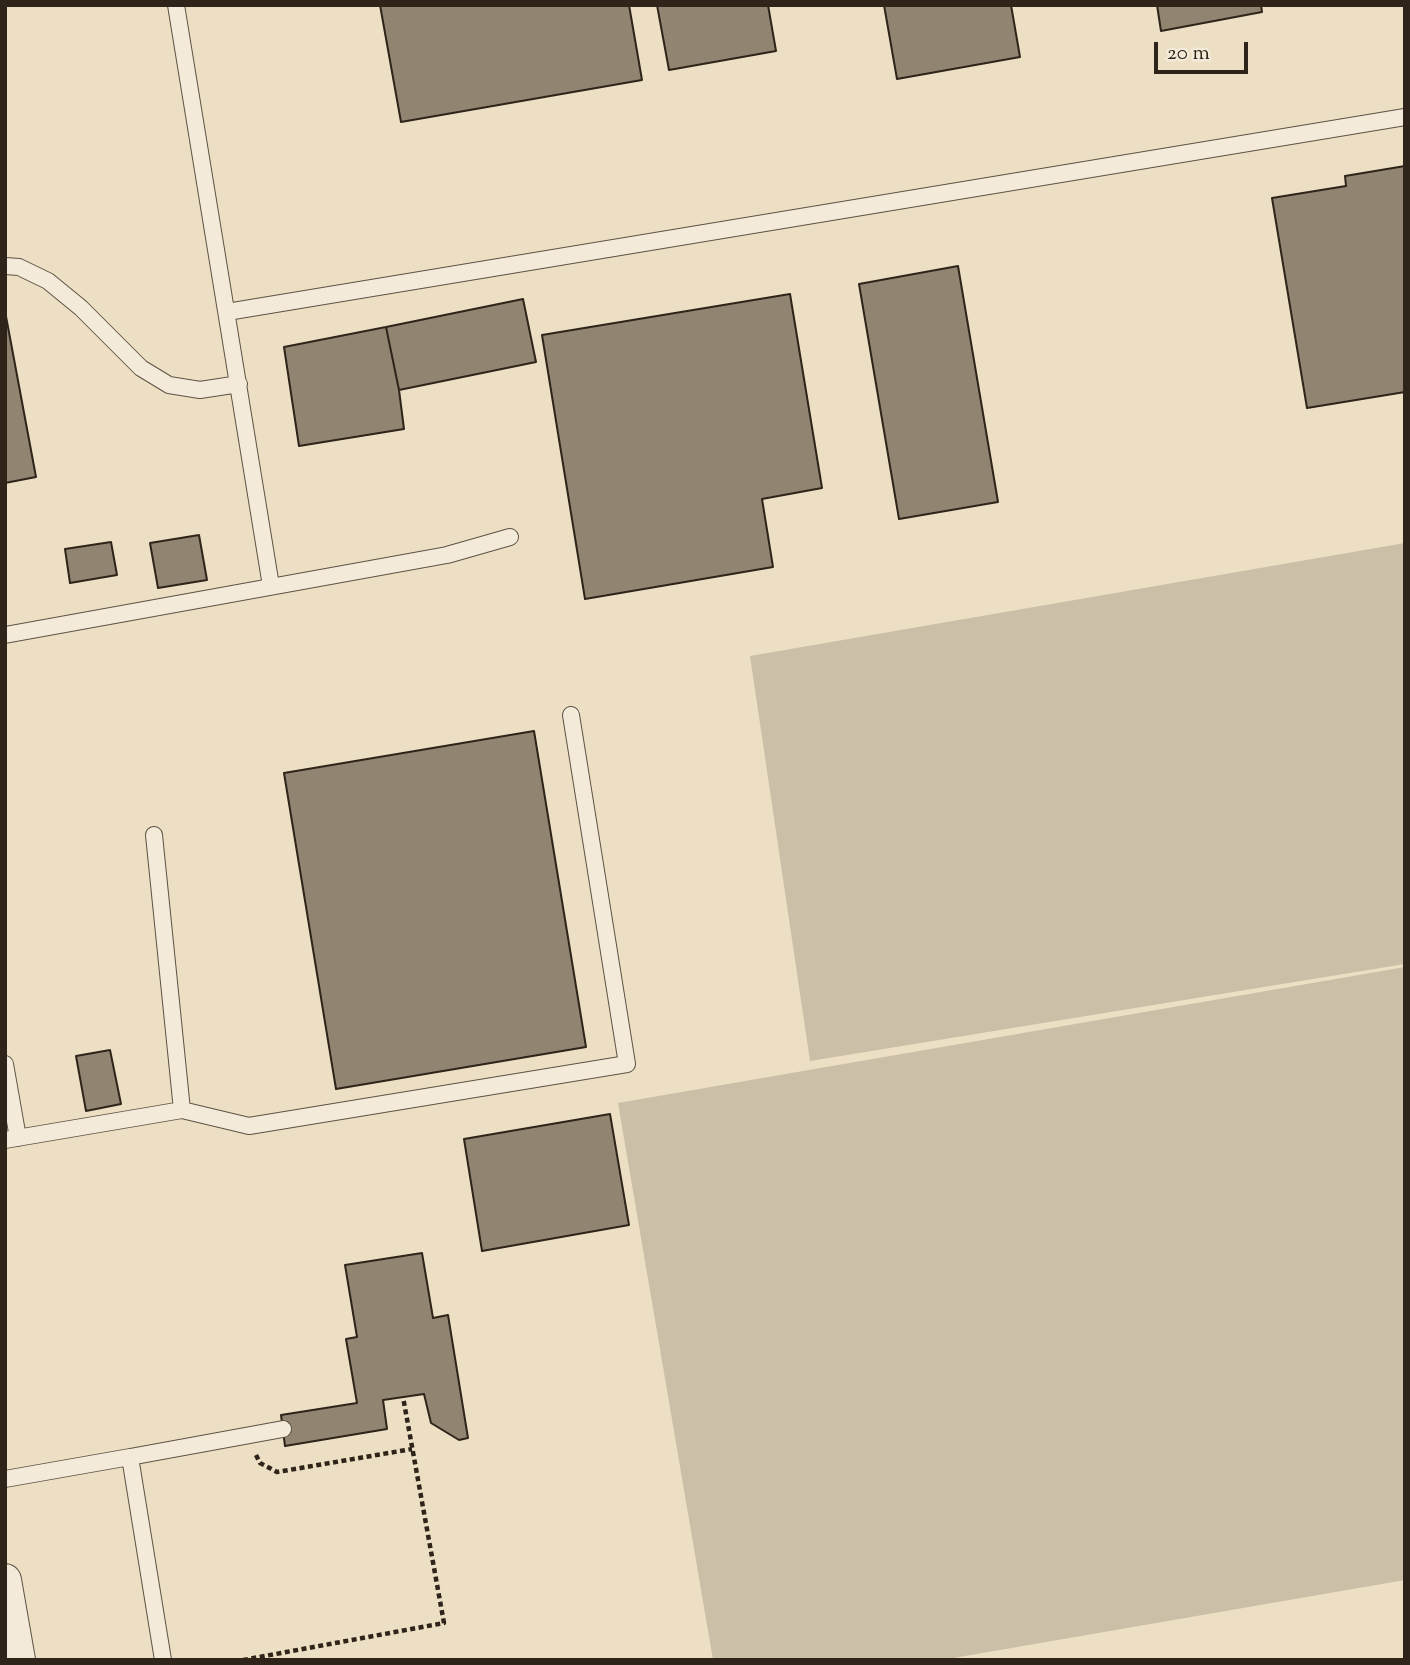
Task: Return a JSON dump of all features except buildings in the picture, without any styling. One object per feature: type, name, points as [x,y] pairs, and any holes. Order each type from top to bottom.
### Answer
[{"type":"street","points":[[5,1580],[19,1660]]},
{"type":"lane","points":[[176,5],[271,586]]},
{"type":"lane","points":[[227,312],[1405,117]]},
{"type":"lane","points":[[5,266],[19,267],[48,281],[81,308],[141,368],[169,386],[200,390],[239,384]]},
{"type":"lane","points":[[5,635],[447,555],[510,537]]},
{"type":"lane","points":[[5,1065],[12,1139],[183,1110],[249,1126],[627,1064],[571,715]]},
{"type":"lane","points":[[153,835],[183,1110]]},
{"type":"lane","points":[[5,1479],[283,1429]]},
{"type":"lane","points":[[130,1457],[163,1660]]},
{"type":"path","points":[[243,1660],[444,1623],[403,1397]]},
{"type":"path","points":[[246,1436],[260,1462],[277,1472],[412,1449]]},
{"type":"shaded area","points":[[1405,543],[1405,964],[810,1061],[750,656]]},
{"type":"shaded area","points":[[1405,967],[1405,1580],[942,1660],[713,1660],[618,1103]]}]
